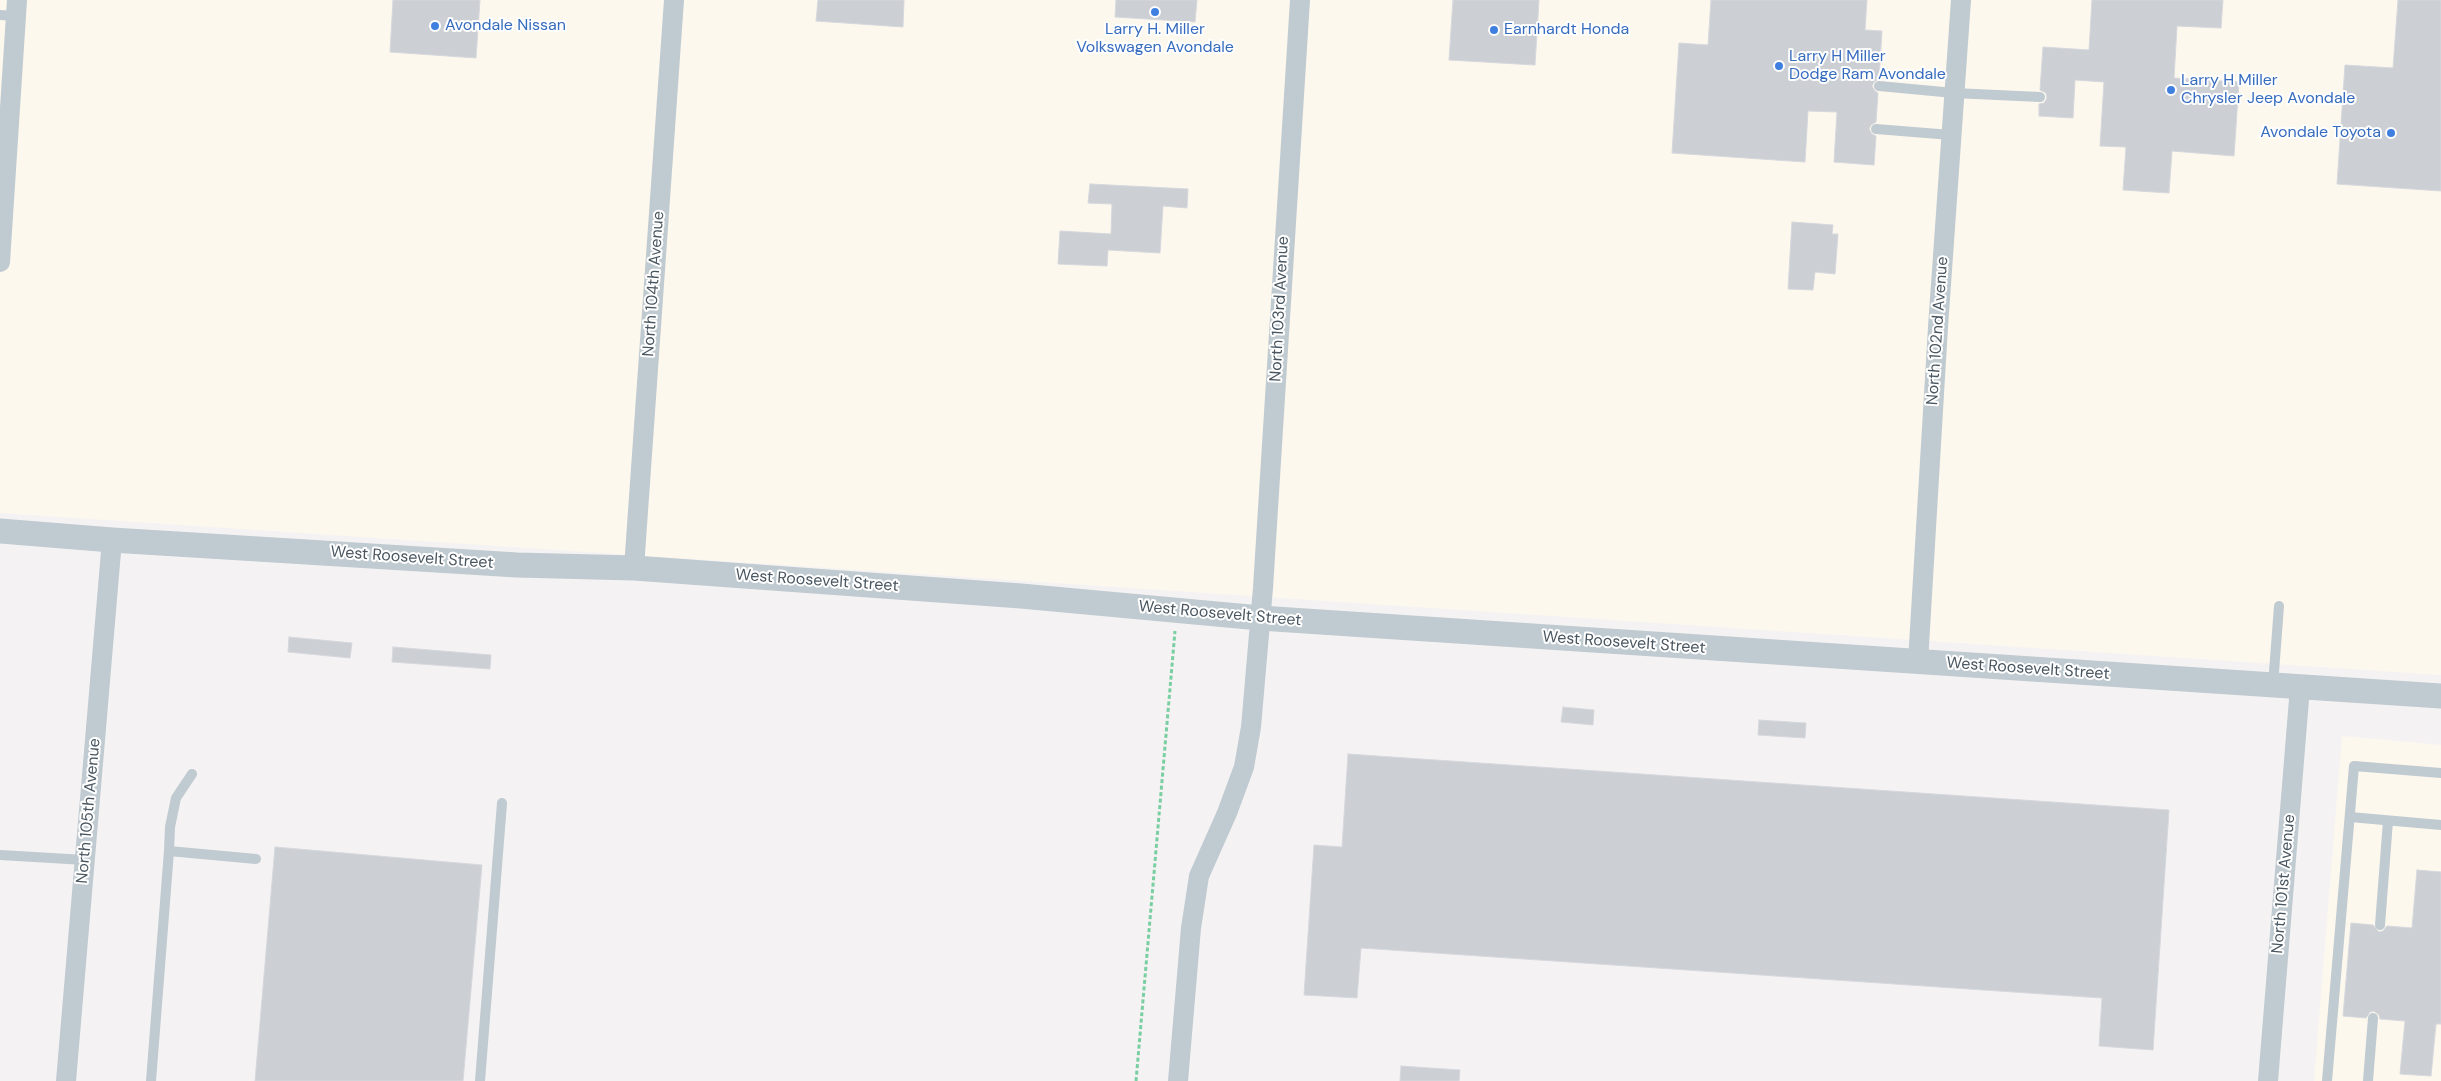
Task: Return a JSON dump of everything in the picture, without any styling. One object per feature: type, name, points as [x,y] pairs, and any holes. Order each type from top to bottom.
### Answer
[{"type":"street","name":"North 104th Avenue","points":[[634,568],[674,0]]},
{"type":"street","name":"North 103rd Avenue","points":[[1178,1081],[1194,901],[1199,876],[1227,813],[1244,767],[1251,727],[1260,618],[1300,0]]},
{"type":"street","name":"North 102nd Avenue","points":[[1918,662],[1938,327],[1961,0]]},
{"type":"street","points":[[0,262],[11,10]]},
{"type":"street","name":"West Roosevelt Street","points":[[0,531],[112,540],[518,565],[634,568],[1021,596],[1260,618],[2441,696]]},
{"type":"street","name":"North 105th Avenue","points":[[66,1081],[112,540]]},
{"type":"street","name":"North 101st Avenue","points":[[2268,1081],[2300,687]]},
{"type":"lane","points":[[1879,86],[1954,93],[2040,97]]},
{"type":"lane","points":[[1876,129],[1951,135]]},
{"type":"lane","points":[[2273,685],[2280,606]]},
{"type":"lane","points":[[2327,1081],[2354,766],[2441,773]]},
{"type":"lane","points":[[151,1081],[170,827],[176,798],[192,774]]},
{"type":"lane","points":[[480,1081],[502,803]]},
{"type":"lane","points":[[2350,817],[2441,825]]},
{"type":"lane","points":[[2380,925],[2388,821]]},
{"type":"lane","points":[[169,851],[256,859]]},
{"type":"lane","points":[[0,854],[85,860]]},
{"type":"lane","points":[[2368,1081],[2373,1018]]},
{"type":"path","points":[[1136,1081],[1177,611]]},
{"type":"shaded area","points":[[0,0],[2441,0],[2441,675],[0,513]]},
{"type":"shaded area","points":[[2342,736],[2441,745],[2441,1081],[2314,1081]]},
{"type":"building","name":"Avondale Nissan","points":[[393,0],[480,0],[476,58],[390,52]]},
{"type":"building","points":[[818,0],[904,0],[903,27],[816,21]]},
{"type":"building","name":"Larry H. Miller Volkswagen Avondale","points":[[1116,0],[1197,0],[1195,22],[1115,17]]},
{"type":"building","name":"Earnhardt Honda","points":[[1453,0],[1539,0],[1535,65],[1449,60]]},
{"type":"building","name":"Larry H Miller Dodge Ram Avondale","points":[[1711,0],[1867,0],[1865,30],[1882,31],[1879,79],[1872,86],[1878,93],[1876,122],[1869,129],[1876,136],[1874,165],[1834,162],[1837,112],[1808,111],[1805,162],[1672,153],[1679,43],[1708,45]]},
{"type":"building","name":"Larry H Miller Chrysler Jeep Avondale","points":[[2092,0],[2223,0],[2221,28],[2177,26],[2174,78],[2239,82],[2234,156],[2172,151],[2169,193],[2123,190],[2126,147],[2100,146],[2104,82],[2075,80],[2073,118],[2039,116],[2039,104],[2044,103],[2047,98],[2046,93],[2040,90],[2043,47],[2089,50]]},
{"type":"building","name":"Avondale Toyota","points":[[2398,0],[2441,0],[2441,191],[2337,184],[2345,65],[2393,68]]},
{"type":"building","points":[[1090,184],[1188,189],[1187,208],[1163,206],[1160,253],[1108,250],[1107,266],[1058,264],[1060,231],[1111,234],[1112,204],[1088,203]]},
{"type":"building","points":[[1792,222],[1833,225],[1832,234],[1838,234],[1835,274],[1815,272],[1813,290],[1788,289]]},
{"type":"building","points":[[289,637],[352,643],[350,658],[288,652]]},
{"type":"building","points":[[393,647],[491,655],[490,669],[392,662]]},
{"type":"building","points":[[1563,707],[1594,710],[1593,725],[1561,722]]},
{"type":"building","points":[[1759,720],[1806,723],[1805,738],[1758,735]]},
{"type":"building","points":[[1348,754],[2169,810],[2153,1050],[2099,1046],[2102,998],[1361,948],[1357,998],[1304,995],[1314,845],[1342,847]]},
{"type":"building","points":[[275,847],[482,865],[463,1081],[255,1081]]},
{"type":"building","points":[[2417,870],[2441,872],[2441,1024],[2436,1024],[2431,1076],[2400,1074],[2405,1021],[2380,1019],[2379,1015],[2374,1011],[2370,1012],[2366,1018],[2343,1016],[2351,923],[2373,925],[2379,932],[2383,931],[2387,926],[2412,928]]},
{"type":"building","points":[[1401,1066],[1460,1070],[1459,1081],[1400,1081]]},
{"type":"place","name":"Larry H. Miller Volkswagen Avondale","points":[[1155,12]]},
{"type":"place","name":"Avondale Nissan","points":[[435,26]]},
{"type":"place","name":"Earnhardt Honda","points":[[1494,30]]},
{"type":"place","name":"Larry H Miller Dodge Ram Avondale","points":[[1779,66]]},
{"type":"place","name":"Larry H Miller Chrysler Jeep Avondale","points":[[2171,90]]},
{"type":"place","name":"Avondale Toyota","points":[[2391,133]]}]
